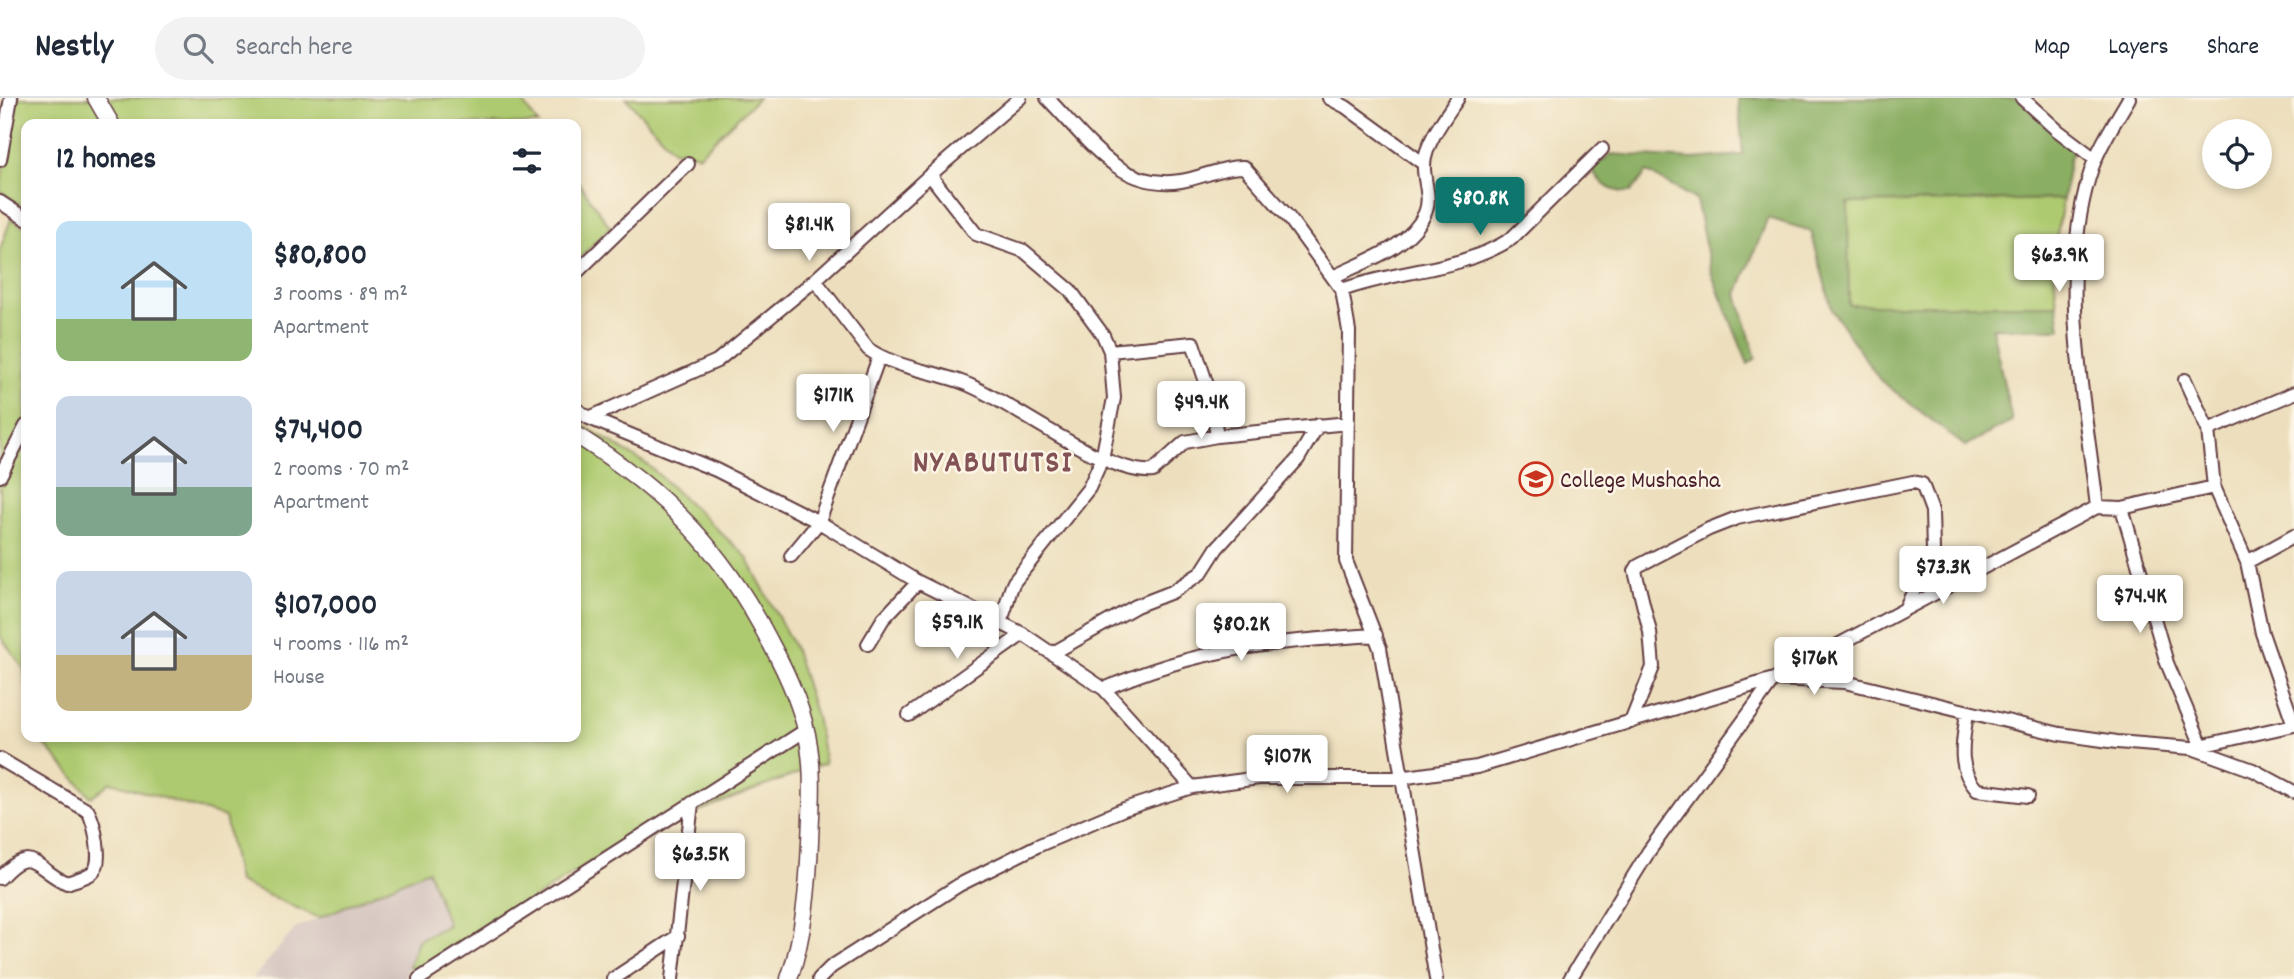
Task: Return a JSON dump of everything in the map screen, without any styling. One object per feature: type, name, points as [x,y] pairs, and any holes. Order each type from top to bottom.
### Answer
[{"type":"main road","points":[[96,98],[108,119]]},
{"type":"main road","points":[[581,438],[644,482],[682,515],[728,568],[784,668],[810,748],[811,797],[808,877],[787,977]]},
{"type":"street","points":[[0,160],[11,98]]},
{"type":"street","points":[[589,418],[717,361],[815,280],[930,175],[1020,98]]},
{"type":"street","points":[[1047,98],[1090,144],[1137,180],[1180,181],[1244,167],[1290,219],[1342,290],[1349,331],[1346,561],[1376,635],[1436,979]]},
{"type":"street","points":[[1329,98],[1346,107],[1424,164]]},
{"type":"street","points":[[1333,277],[1380,254],[1413,230],[1426,209],[1424,164],[1430,146],[1458,98]]},
{"type":"street","points":[[2022,98],[2056,131],[2095,159]]},
{"type":"street","points":[[2097,507],[2077,322],[2074,256],[2095,159],[2129,98]]},
{"type":"street","points":[[1342,290],[1380,277],[1453,265],[1495,249],[1511,239],[1602,149]]},
{"type":"street","points":[[581,268],[688,164]]},
{"type":"street","points":[[930,175],[976,234],[1024,251],[1070,290],[1103,335],[1110,351],[1114,398],[1102,459],[1089,488],[1014,582],[1010,590],[1009,604],[999,624]]},
{"type":"street","points":[[0,202],[21,216]]},
{"type":"street","points":[[815,280],[868,349],[879,357],[938,373],[999,399],[1102,459],[1153,471],[1185,442],[1217,436],[1348,423]]},
{"type":"street","points":[[1110,351],[1193,343],[1210,394],[1217,436]]},
{"type":"street","points":[[791,556],[820,522],[879,357]]},
{"type":"street","points":[[2185,380],[2208,430],[2214,487],[2247,562],[2262,633],[2294,725],[2196,747]]},
{"type":"street","points":[[2208,430],[2294,393]]},
{"type":"street","points":[[581,412],[716,470],[820,522],[918,582],[1053,653],[1104,689],[1192,787]]},
{"type":"street","points":[[1053,653],[1136,606],[1172,592],[1201,573],[1217,548],[1298,459],[1318,425]]},
{"type":"street","points":[[0,476],[21,436]]},
{"type":"street","points":[[1631,722],[1653,667],[1650,632],[1635,571],[1638,566],[1709,529],[1737,518],[1913,482],[1922,484],[1932,511],[1933,551],[1906,608]]},
{"type":"street","points":[[819,979],[831,967],[959,885],[1037,846],[1124,808],[1192,787],[1259,778],[1400,778],[1477,767],[1631,722],[1774,679],[2097,507],[2122,508],[2214,487]]},
{"type":"street","points":[[2122,508],[2159,641],[2196,747]]},
{"type":"street","points":[[2247,562],[2294,536]]},
{"type":"street","points":[[868,644],[883,619],[918,582]]},
{"type":"street","points":[[909,715],[1023,635]]},
{"type":"street","points":[[1104,689],[1178,660],[1237,647],[1376,635]]},
{"type":"street","points":[[1774,679],[1845,682],[2060,734],[2196,747],[2253,770],[2294,792]]},
{"type":"street","points":[[1570,979],[1649,851],[1774,679]]},
{"type":"street","points":[[1967,713],[1961,754],[1971,783],[1978,790],[2028,796]]},
{"type":"street","points":[[419,979],[806,730]]},
{"type":"street","points":[[0,759],[88,811],[98,847],[97,865],[93,873],[67,883],[38,862],[28,859],[13,865],[0,878]]},
{"type":"street","points":[[671,979],[692,803]]},
{"type":"street","points":[[613,979],[678,936]]},
{"type":"shaded area","points":[[428,870],[448,925],[418,940],[405,979],[252,979],[296,928]]},
{"type":"green space","points":[[14,98],[520,98],[535,119],[21,119],[21,206],[0,191]]},
{"type":"green space","points":[[626,98],[758,98],[699,155],[673,150]]},
{"type":"green space","points":[[1738,98],[2019,98],[2076,148],[2070,157],[2063,199],[1848,203],[1849,305],[2057,305],[2060,329],[1992,328],[2012,421],[1965,446],[1880,380],[1832,310],[1811,231],[1768,218],[1737,294],[1756,358],[1748,364],[1711,272],[1696,200],[1647,172],[1631,192],[1617,191],[1603,184],[1591,169],[1611,154],[1692,159],[1743,155]]},
{"type":"green space","points":[[581,186],[610,227],[581,257]]},
{"type":"green space","points":[[2063,199],[2053,261],[2057,305],[1848,305],[1848,203]]},
{"type":"green space","points":[[11,219],[21,225],[21,665],[0,636],[0,249]]},
{"type":"green space","points":[[581,424],[648,465],[746,556],[794,647],[816,716],[825,763],[694,813],[674,825],[655,820],[419,974],[409,966],[418,940],[448,925],[428,870],[319,918],[238,882],[225,817],[111,782],[91,797],[42,742],[581,742]]},
{"type":"place","name":"College Mushasha","points":[[1536,479]]},
{"type":"district","name":"NYABUTUTSI","points":[[993,460]]}]
